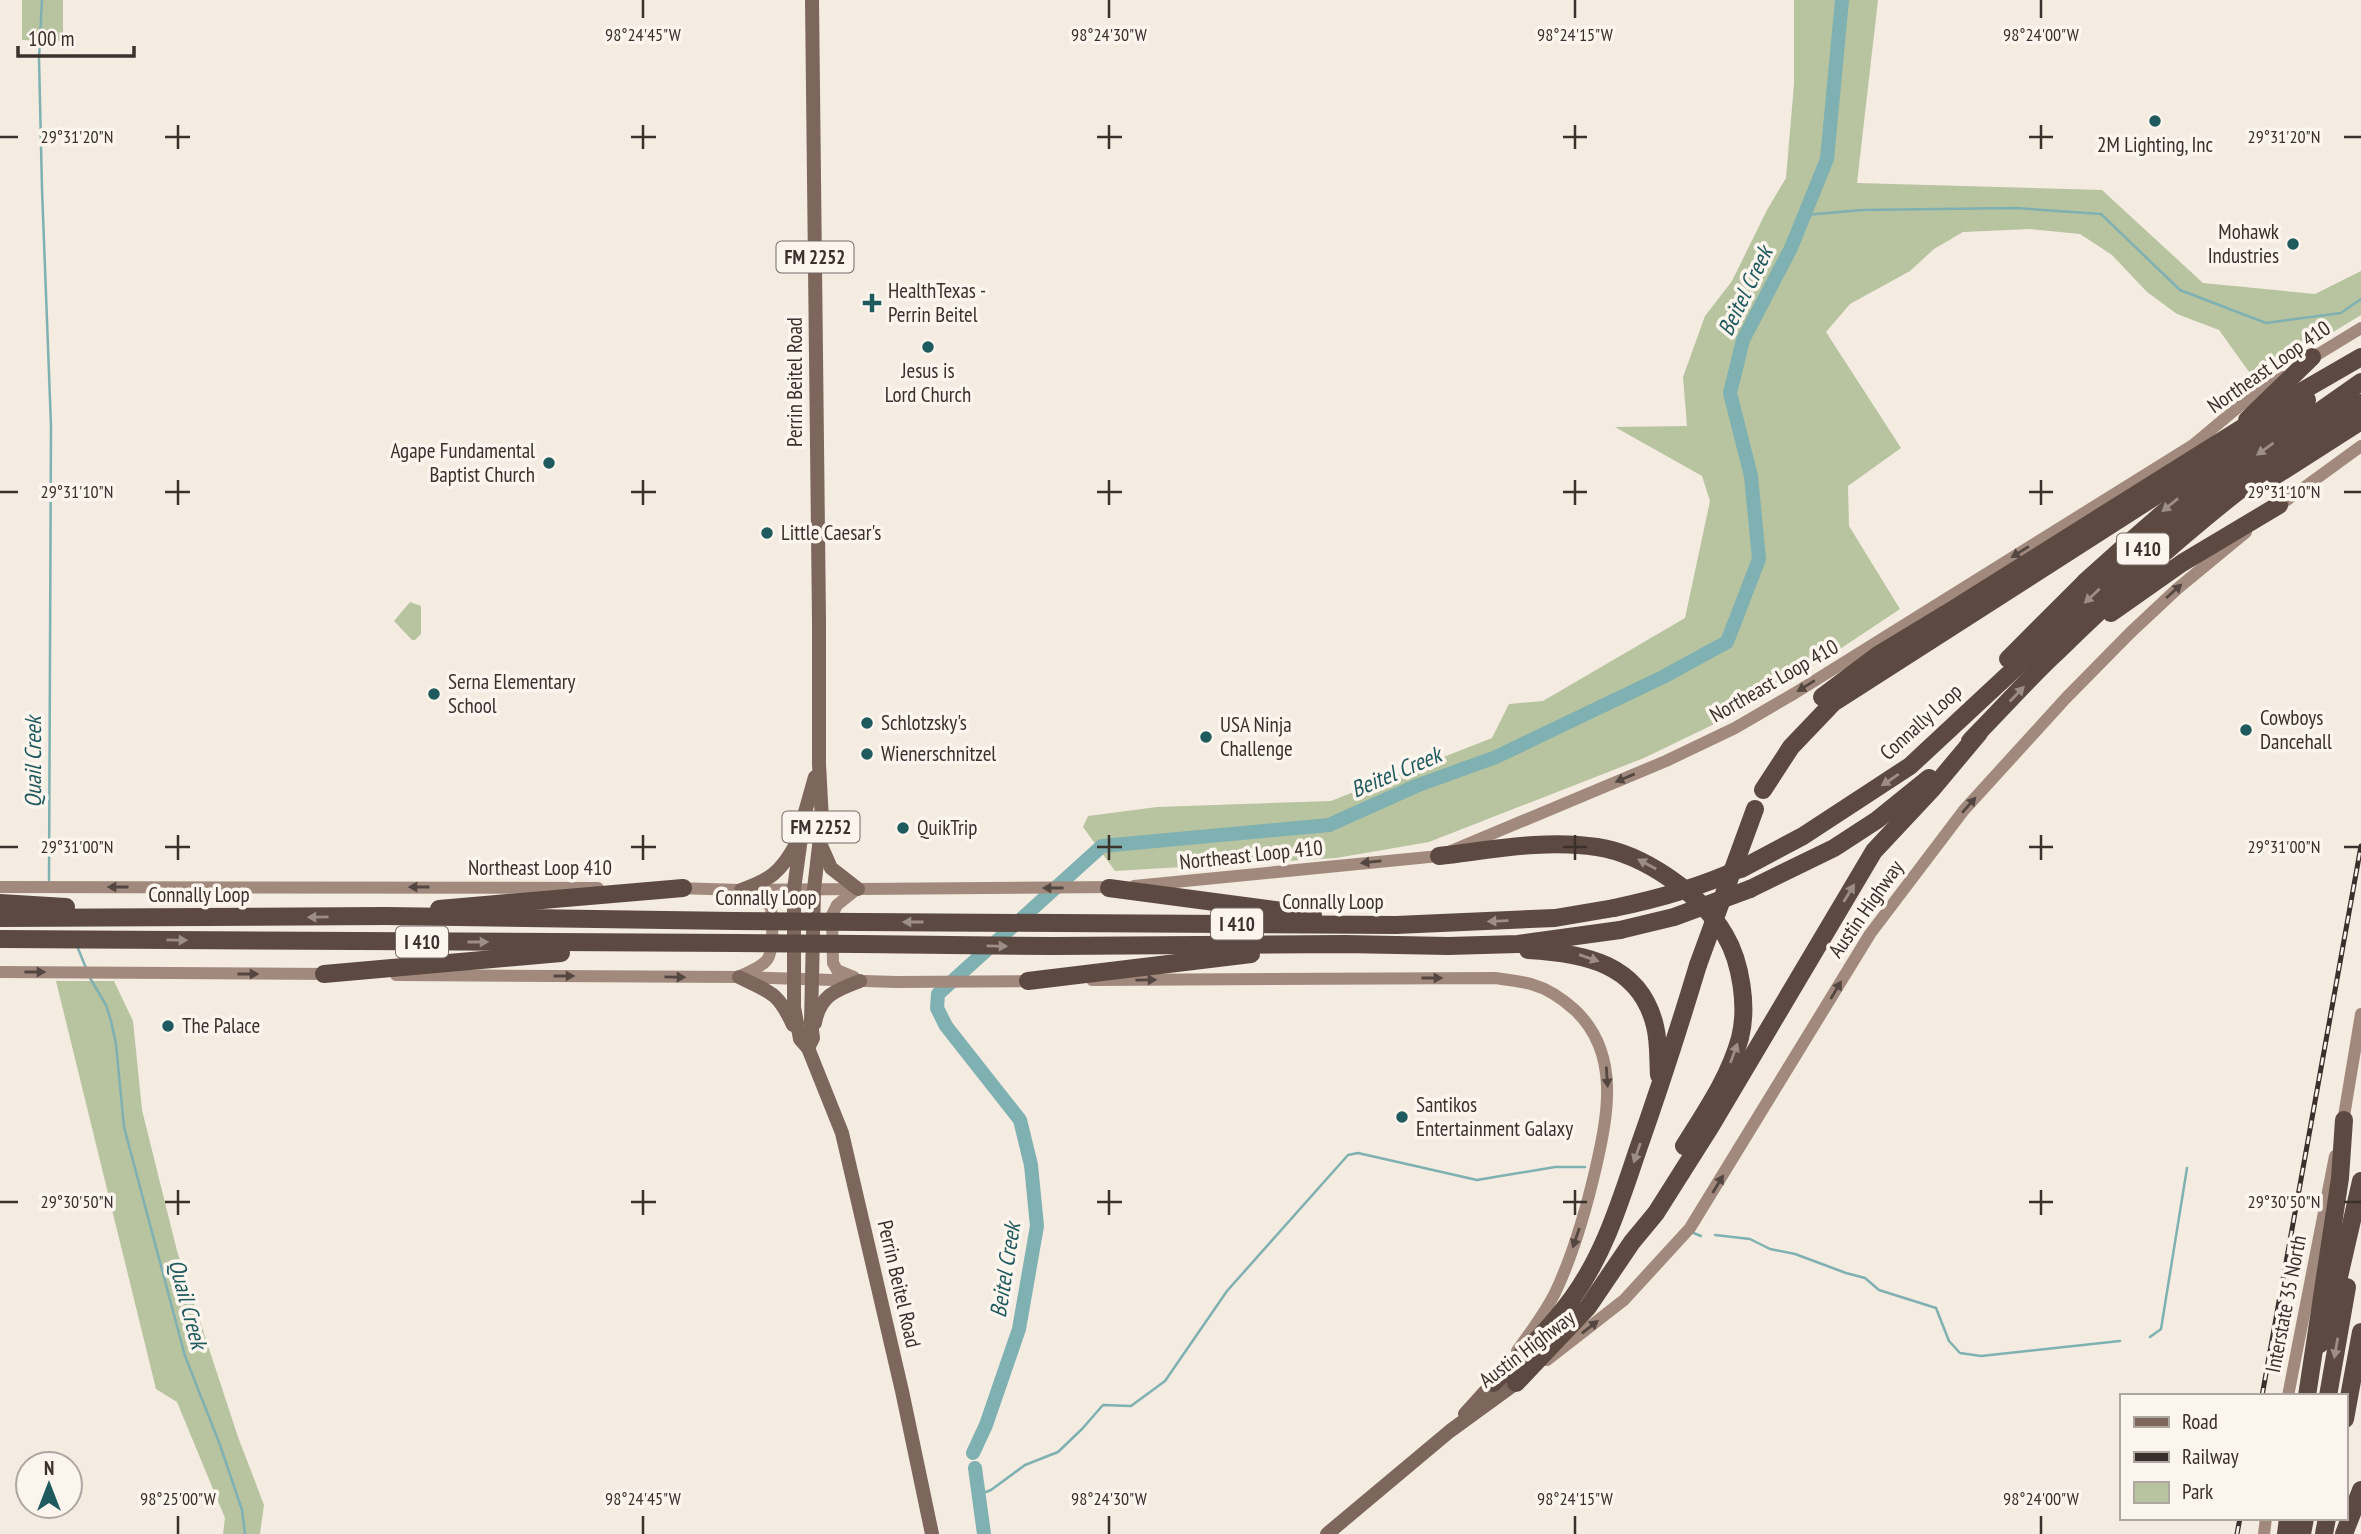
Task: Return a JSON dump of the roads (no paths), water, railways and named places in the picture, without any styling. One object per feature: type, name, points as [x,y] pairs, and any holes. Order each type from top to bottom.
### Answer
[{"type":"highway","points":[[2193,472],[2312,357]]},
{"type":"highway","points":[[1942,736],[2014,652],[2154,518],[2237,450],[2361,359]]},
{"type":"highway","points":[[1493,1382],[1535,1343],[1565,1306],[1600,1252],[1621,1201],[1660,1089],[1698,965],[1755,809],[1782,748],[1821,698],[1878,655],[2285,401],[2361,359]]},
{"type":"highway","points":[[1763,790],[1791,747],[1833,703],[2193,472],[2361,374]]},
{"type":"highway","name":"Connally Loop","points":[[0,918],[22,911],[242,917],[1396,925],[1555,918],[1649,901],[1709,883],[1741,869],[1803,836],[1910,766],[2190,508],[2257,455],[2361,382]]},
{"type":"highway","name":"Connally Loop","points":[[0,939],[1448,946],[1518,944],[1620,930],[1674,916],[1750,889],[1834,848],[1877,820],[1925,782],[1979,733],[2054,654],[2151,562],[2295,447],[2361,403]]},
{"type":"highway","name":"I 410","points":[[2237,493],[2272,478],[2361,421]]},
{"type":"highway","points":[[2054,654],[2182,563],[2279,505]]},
{"type":"highway","points":[[1632,1241],[1656,1213],[1711,1126],[1874,851],[1933,788],[1979,733]]},
{"type":"highway","points":[[1439,856],[1556,844],[1600,847],[1623,853],[1667,876],[1706,910],[1725,935],[1739,971],[1742,1006],[1740,1038],[1724,1079],[1657,1192],[1632,1241],[1588,1307],[1516,1383]]},
{"type":"highway","points":[[386,916],[469,905],[683,888]]},
{"type":"highway","points":[[1110,888],[1396,925]]},
{"type":"highway","points":[[0,903],[22,911]]},
{"type":"highway","points":[[324,974],[528,955],[736,943]]},
{"type":"highway","points":[[1028,981],[1345,944]]},
{"type":"highway","points":[[1448,946],[1580,955],[1615,969],[1638,990],[1654,1022],[1660,1089]]},
{"type":"highway","points":[[2304,1394],[2340,1178],[2344,1120]]},
{"type":"highway","points":[[2305,1394],[2333,1303],[2361,1181]]},
{"type":"highway","points":[[2328,1394],[2361,1208]]},
{"type":"highway","points":[[2347,1408],[2361,1332]]},
{"type":"highway","points":[[2344,1534],[2361,1490]]},
{"type":"main road","name":"Perrin Beitel Road","points":[[807,1042],[811,1023],[814,889],[822,820],[819,764],[820,621],[812,0]]},
{"type":"main road","name":"Northeast Loop 410","points":[[0,887],[314,886],[741,890],[1110,888],[1439,856],[1666,761],[1735,728],[2193,445],[2242,404],[2361,328]]},
{"type":"main road","name":"Austin Highway","points":[[1327,1534],[1450,1431],[1624,1300],[1690,1228],[1870,934],[1965,810],[2066,698],[2177,589],[2279,505],[2361,446]]},
{"type":"main road","name":"Perrin Beitel Road","points":[[819,764],[804,816],[794,889],[794,1007],[842,1133],[932,1534]]},
{"type":"main road","points":[[741,890],[766,881],[776,873],[787,860],[801,834]]},
{"type":"main road","points":[[820,842],[831,868],[858,888],[837,905],[832,915],[831,958],[837,970],[860,981]]},
{"type":"main road","points":[[739,977],[768,960],[771,950],[771,906],[741,890]]},
{"type":"main road","points":[[0,972],[739,977],[896,982],[1028,981]]},
{"type":"main road","points":[[739,977],[766,990],[782,1002],[807,1042]]},
{"type":"main road","name":"Austin Highway","points":[[1028,981],[1494,978],[1532,984],[1565,1001],[1583,1018],[1592,1030],[1606,1066],[1607,1110],[1587,1208],[1554,1295],[1493,1382],[1450,1431]]},
{"type":"main road","points":[[807,1042],[817,1010],[831,992],[860,981]]},
{"type":"main road","name":"Interstate 35 North","points":[[2288,1394],[2329,1182],[2344,1120],[2361,1014]]},
{"type":"waterway","name":"Quail Creek","points":[[42,0],[39,58],[51,426],[49,882]]},
{"type":"waterway","name":"Beitel Creek","points":[[973,1453],[986,1425],[1019,1329],[1037,1226],[1031,1165],[1020,1120],[946,1026],[937,1008],[938,994],[1102,846],[1329,825],[1416,786],[1496,757],[1663,677],[1727,642],[1759,559],[1751,476],[1730,393],[1743,340],[1791,248],[1827,159],[1842,0]]},
{"type":"waterway","points":[[1805,215],[1862,210],[2016,208],[2101,214],[2180,290],[2266,323],[2341,313],[2361,299]]},
{"type":"waterway","name":"Quail Creek","points":[[77,946],[86,968]]},
{"type":"waterway","name":"Quail Creek","points":[[90,978],[106,1005],[111,1021],[116,1044],[124,1127],[185,1356],[242,1510],[245,1534]]},
{"type":"waterway","points":[[978,1495],[991,1490],[1025,1465],[1058,1452],[1103,1405],[1131,1406],[1165,1381],[1227,1291],[1348,1155],[1358,1153],[1477,1180],[1555,1167],[1585,1167]]},
{"type":"waterway","points":[[2150,1337],[2161,1329],[2187,1168]]},
{"type":"waterway","points":[[1691,1232],[1701,1236]]},
{"type":"waterway","points":[[1715,1235],[1750,1239],[1770,1249],[1795,1254],[1865,1278],[1879,1290],[1936,1308],[1949,1341],[1960,1353],[1981,1356],[2120,1341]]},
{"type":"waterway","name":"Beitel Creek","points":[[975,1468],[984,1534]]},
{"type":"railway","points":[[2262,1394],[2361,846]]},
{"type":"railway","points":[[2237,1534],[2240,1520]]},
{"type":"place","name":"2M Lighting, Inc","points":[[2155,121]]},
{"type":"place","name":"Mohawk Industries","points":[[2293,244]]},
{"type":"place","name":"HealthTexas - Perrin Beitel","points":[[872,303]]},
{"type":"place","name":"Jesus is Lord Church","points":[[928,347]]},
{"type":"place","name":"Agape Fundamental Baptist Church","points":[[549,463]]},
{"type":"place","name":"Little Caesar's","points":[[767,533]]},
{"type":"place","name":"Serna Elementary School","points":[[434,694]]},
{"type":"place","name":"Schlotzsky's","points":[[867,723]]},
{"type":"place","name":"Cowboys Dancehall","points":[[2246,730]]},
{"type":"place","name":"USA Ninja Challenge","points":[[1206,737]]},
{"type":"place","name":"Wienerschnitzel","points":[[867,754]]},
{"type":"place","name":"QuikTrip","points":[[903,828]]},
{"type":"place","name":"The Palace","points":[[168,1026]]},
{"type":"place","name":"Santikos Entertainment Galaxy","points":[[1402,1117]]}]
